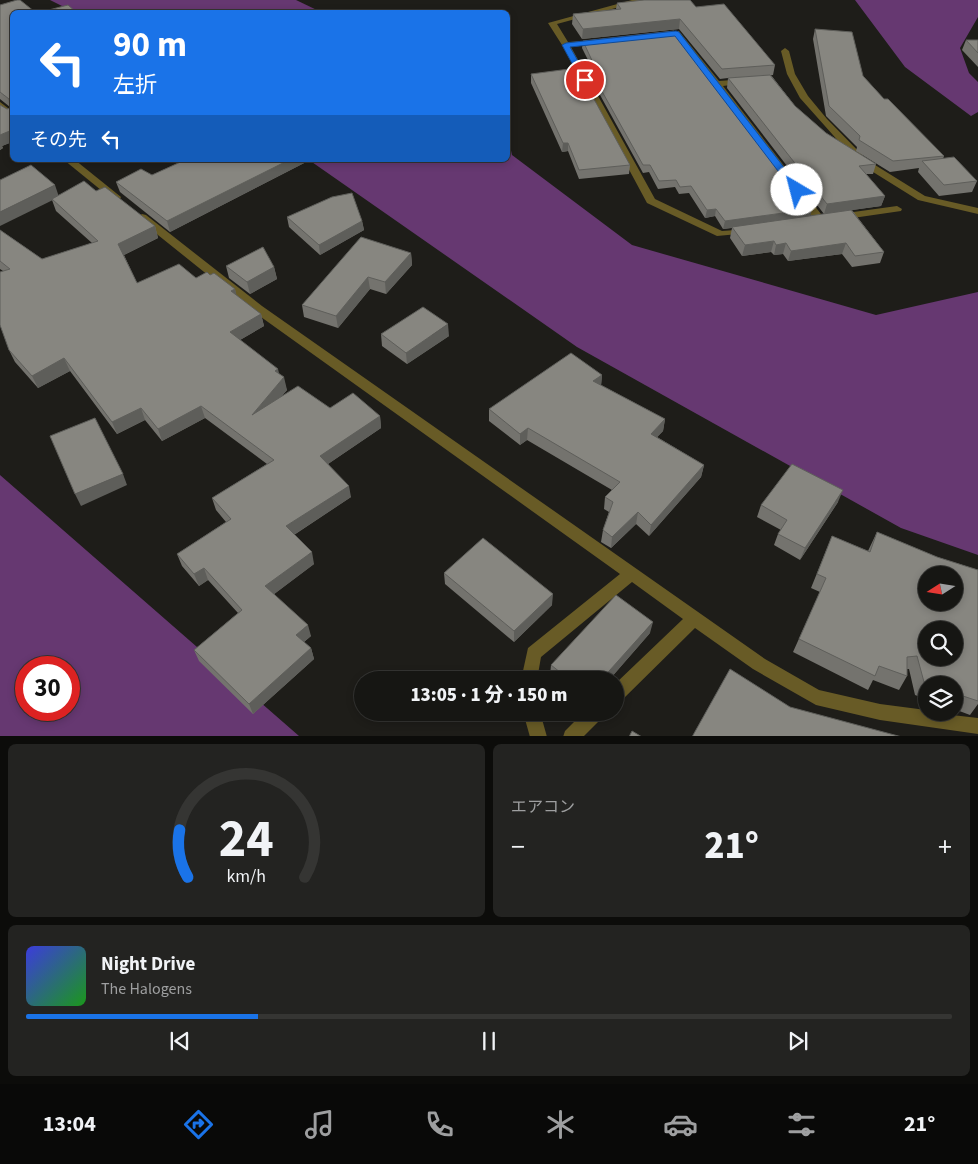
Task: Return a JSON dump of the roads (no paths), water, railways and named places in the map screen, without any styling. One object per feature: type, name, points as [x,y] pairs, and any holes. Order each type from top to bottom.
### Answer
[{"type":"street","points":[[641,0],[552,23],[566,45],[651,201],[721,234],[757,229]]},
{"type":"street","points":[[649,36],[676,33],[716,84],[815,221],[897,209]]},
{"type":"street","points":[[566,45],[612,40]]},
{"type":"street","points":[[785,51],[791,74],[804,96],[823,119],[867,164]]},
{"type":"street","points":[[716,84],[753,80]]},
{"type":"street","points":[[0,104],[10,112]]},
{"type":"street","points":[[816,128],[828,139],[922,198],[978,211]]},
{"type":"street","points":[[72,162],[258,309],[632,572],[759,664],[816,697],[880,712],[978,726]]},
{"type":"street","points":[[531,671],[534,653],[632,572]]},
{"type":"street","points":[[624,686],[695,618]]},
{"type":"street","points":[[534,721],[539,736]]},
{"type":"street","points":[[571,736],[587,721]]}]
